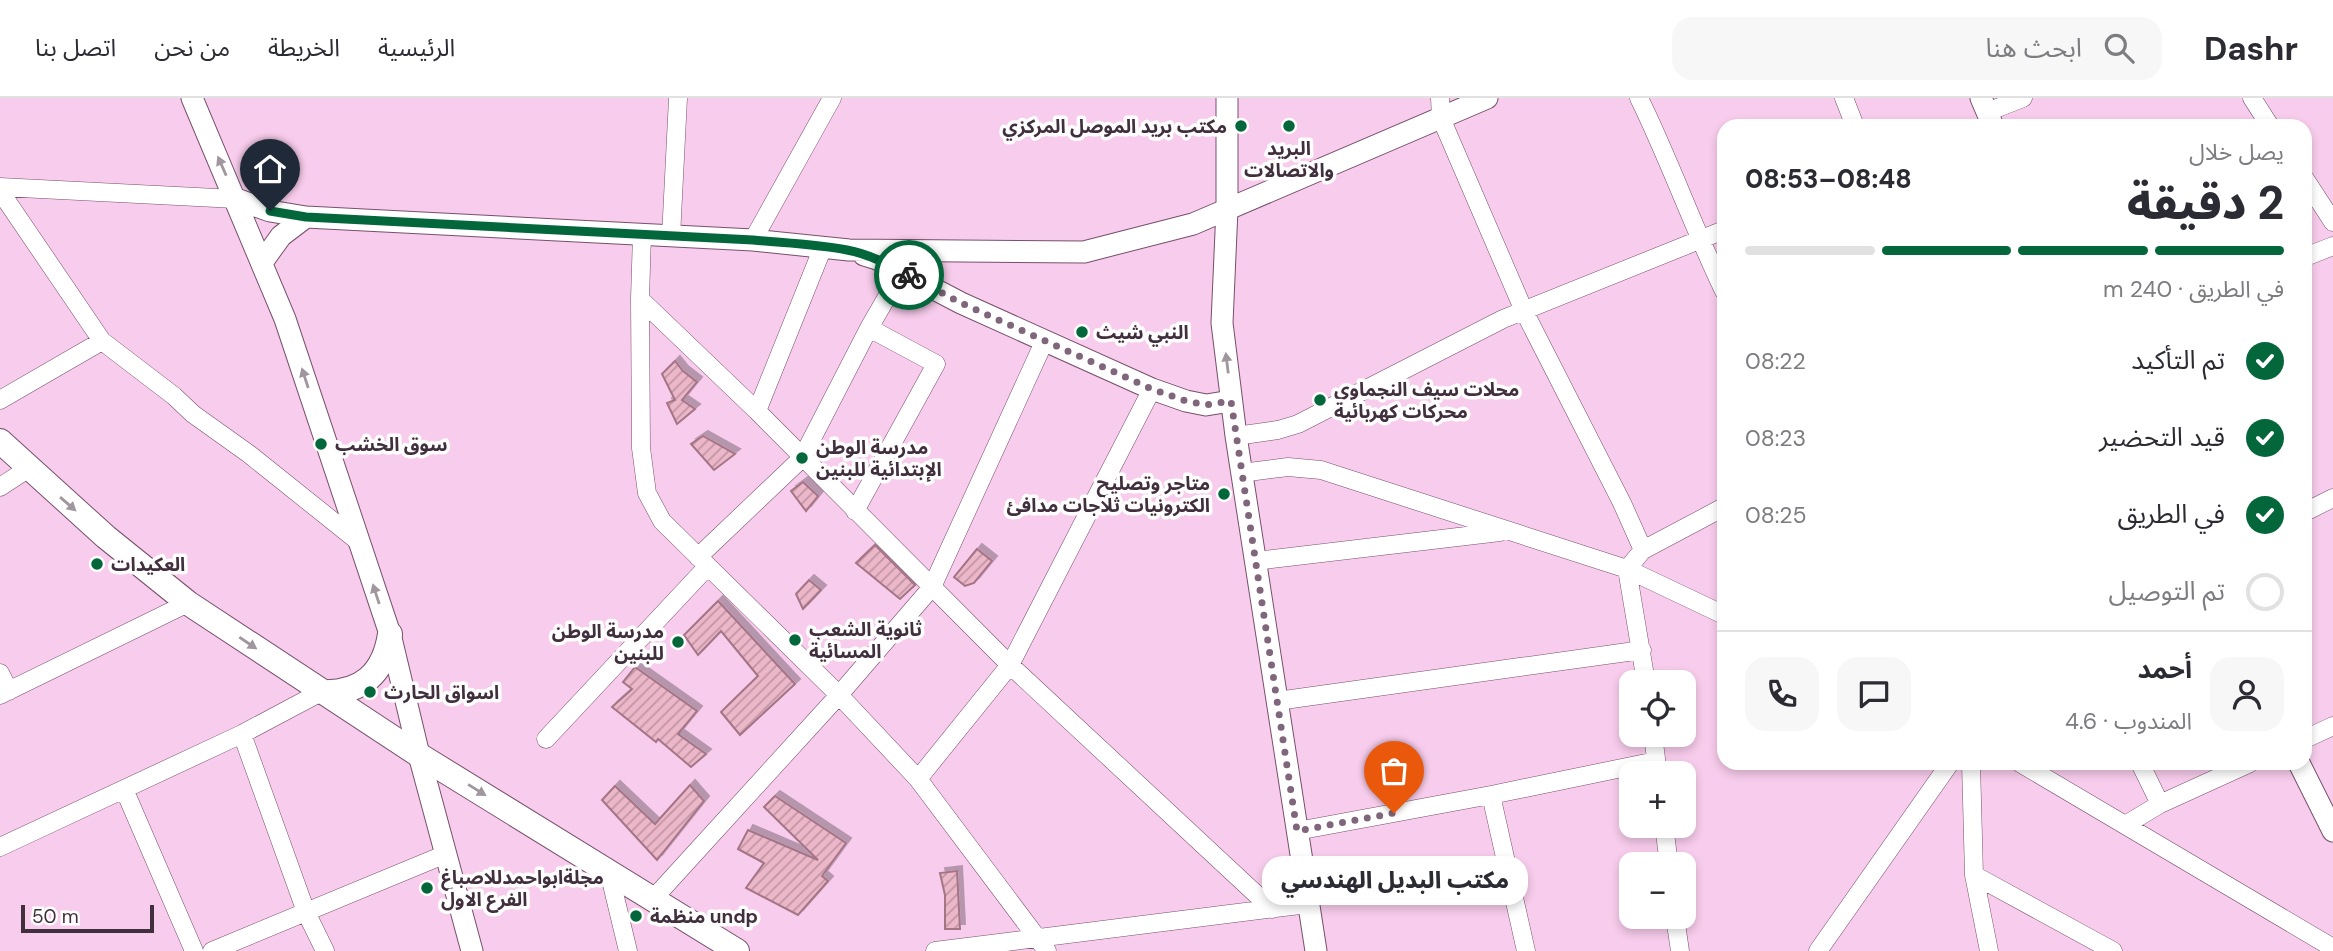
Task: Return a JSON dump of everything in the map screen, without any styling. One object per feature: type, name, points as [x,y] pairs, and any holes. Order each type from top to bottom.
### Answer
[{"type":"main road","points":[[0,441],[106,537],[188,603],[419,755],[737,951]]},
{"type":"main road","points":[[321,692],[350,690],[374,674],[388,649],[390,634]]},
{"type":"street","points":[[192,98],[263,261],[298,354],[390,634],[419,755],[472,951]]},
{"type":"street","points":[[671,237],[678,98]]},
{"type":"street","points":[[753,240],[832,98]]},
{"type":"street","points":[[1227,98],[1227,209],[1222,323],[1235,433],[1315,951]]},
{"type":"street","points":[[0,189],[236,199],[270,211],[306,217],[753,240],[849,250],[1084,252],[1193,224],[1441,108],[1487,98]]},
{"type":"street","points":[[1639,98],[1662,144],[1699,240],[1717,276]]},
{"type":"street","points":[[1844,98],[1852,119]]},
{"type":"street","points":[[1987,117],[2023,98]]},
{"type":"street","points":[[2252,98],[2266,119]]},
{"type":"street","points":[[1441,108],[1524,311],[1622,503],[1643,550]]},
{"type":"street","points":[[0,189],[102,341],[359,542]]},
{"type":"street","points":[[2312,190],[2333,222]]},
{"type":"street","points":[[263,261],[281,236],[306,217]]},
{"type":"street","points":[[1235,433],[1279,430],[1298,424],[1503,319],[1717,233]]},
{"type":"street","points":[[642,235],[641,449],[647,494],[662,521],[839,695],[918,779],[1043,945]]},
{"type":"street","points":[[2312,254],[2333,246]]},
{"type":"street","points":[[757,411],[823,247]]},
{"type":"street","points":[[849,250],[877,259],[961,303],[1152,389],[1206,405],[1231,401]]},
{"type":"street","points":[[546,739],[703,562],[802,458],[869,328],[902,271]]},
{"type":"street","points":[[640,299],[757,411],[1010,665],[1272,909]]},
{"type":"street","points":[[855,511],[936,364],[869,328]]},
{"type":"street","points":[[0,400],[102,341]]},
{"type":"street","points":[[653,899],[839,695],[932,587],[1044,342]]},
{"type":"street","points":[[918,779],[1010,665],[1152,389]]},
{"type":"street","points":[[1241,473],[1288,467],[1321,470],[1626,569],[1717,612]]},
{"type":"street","points":[[0,487],[29,468]]},
{"type":"street","points":[[2312,508],[2333,498]]},
{"type":"street","points":[[1626,569],[1643,550],[1717,510]]},
{"type":"street","points":[[1255,561],[1507,531]]},
{"type":"street","points":[[1626,569],[1644,670]]},
{"type":"street","points":[[0,673],[4,693],[188,603]]},
{"type":"street","points":[[1277,701],[1642,650]]},
{"type":"street","points":[[0,847],[242,734],[321,692]]},
{"type":"street","points":[[2312,735],[2333,726]]},
{"type":"street","points":[[242,734],[306,912],[325,951]]},
{"type":"street","points":[[1818,951],[1945,770]]},
{"type":"street","points":[[1971,770],[1974,875],[1989,951]]},
{"type":"street","points":[[2032,770],[2333,948]]},
{"type":"street","points":[[2143,770],[2160,804]]},
{"type":"street","points":[[2127,824],[2160,804],[2235,770]]},
{"type":"street","points":[[2303,770],[2333,831]]},
{"type":"street","points":[[1297,831],[1619,773]]},
{"type":"street","points":[[124,789],[194,951]]},
{"type":"street","points":[[1492,795],[1526,951]]},
{"type":"street","points":[[212,951],[446,854]]},
{"type":"street","points":[[609,872],[628,951]]},
{"type":"street","points":[[1974,875],[2113,951]]},
{"type":"street","points":[[935,951],[1043,945],[1308,904]]},
{"type":"street","points":[[1677,929],[1680,951]]},
{"type":"building","points":[[675,361],[697,382],[682,400],[695,409],[677,424],[667,403],[675,400],[662,374]]},
{"type":"building","points":[[703,436],[735,454],[714,470],[691,444]]},
{"type":"building","points":[[803,482],[818,496],[806,511],[791,491]]},
{"type":"building","points":[[875,545],[915,585],[900,599],[856,563]]},
{"type":"building","points":[[977,549],[992,561],[974,583],[965,586],[954,577]]},
{"type":"building","points":[[809,580],[821,590],[803,609],[796,594]]},
{"type":"building","points":[[718,601],[795,684],[740,735],[721,712],[758,676],[721,631],[698,655],[684,635]]},
{"type":"building","points":[[635,667],[697,711],[678,734],[706,754],[691,767],[658,739],[656,742],[612,707],[632,689],[623,682]]},
{"type":"building","points":[[690,785],[704,801],[657,860],[602,800],[615,786],[655,824]]},
{"type":"building","points":[[775,796],[846,843],[822,876],[828,881],[798,915],[746,888],[764,863],[738,849],[748,830],[818,860],[764,807]]},
{"type":"building","points":[[957,871],[960,929],[945,929],[945,895],[940,873]]},
{"type":"way so far","points":[[909,275],[1044,342],[1152,389],[1206,405],[1231,401],[1297,831],[1394,813]]},
{"type":"place","name":"مكتب بريد الموصل المركزي","points":[[1241,126]]},
{"type":"place","name":"البريد والاتصالات","points":[[1289,126]]},
{"type":"place","name":"النبي شيث","points":[[1082,332]]},
{"type":"place","name":"محلات سيف النجماوي محركات كهربائية","points":[[1320,400]]},
{"type":"place","name":"سوق الخشب","points":[[321,444]]},
{"type":"place","name":"مدرسة الوطن الإبتدائية للبنين","points":[[802,458]]},
{"type":"place","name":"متاجر وتصليح الكترونيات ثلاجات مدافئ","points":[[1224,494]]},
{"type":"place","name":"العكيدات","points":[[97,564]]},
{"type":"place","name":"ثانوية الشعب المسائية","points":[[795,640]]},
{"type":"place","name":"مدرسة الوطن للبنين","points":[[678,642]]},
{"type":"place","name":"اسواق الحارث","points":[[370,692]]},
{"type":"place","name":"مكتب البديل الهندسي","points":[[1394,813]]},
{"type":"place","name":"مجلةابواحمدللاصباغ الفرع الاول","points":[[427,888]]},
{"type":"place","name":"منظمة undp","points":[[636,916]]},
{"type":"route","points":[[270,211],[306,217],[753,240],[823,247],[849,250],[877,259],[909,275]]}]
